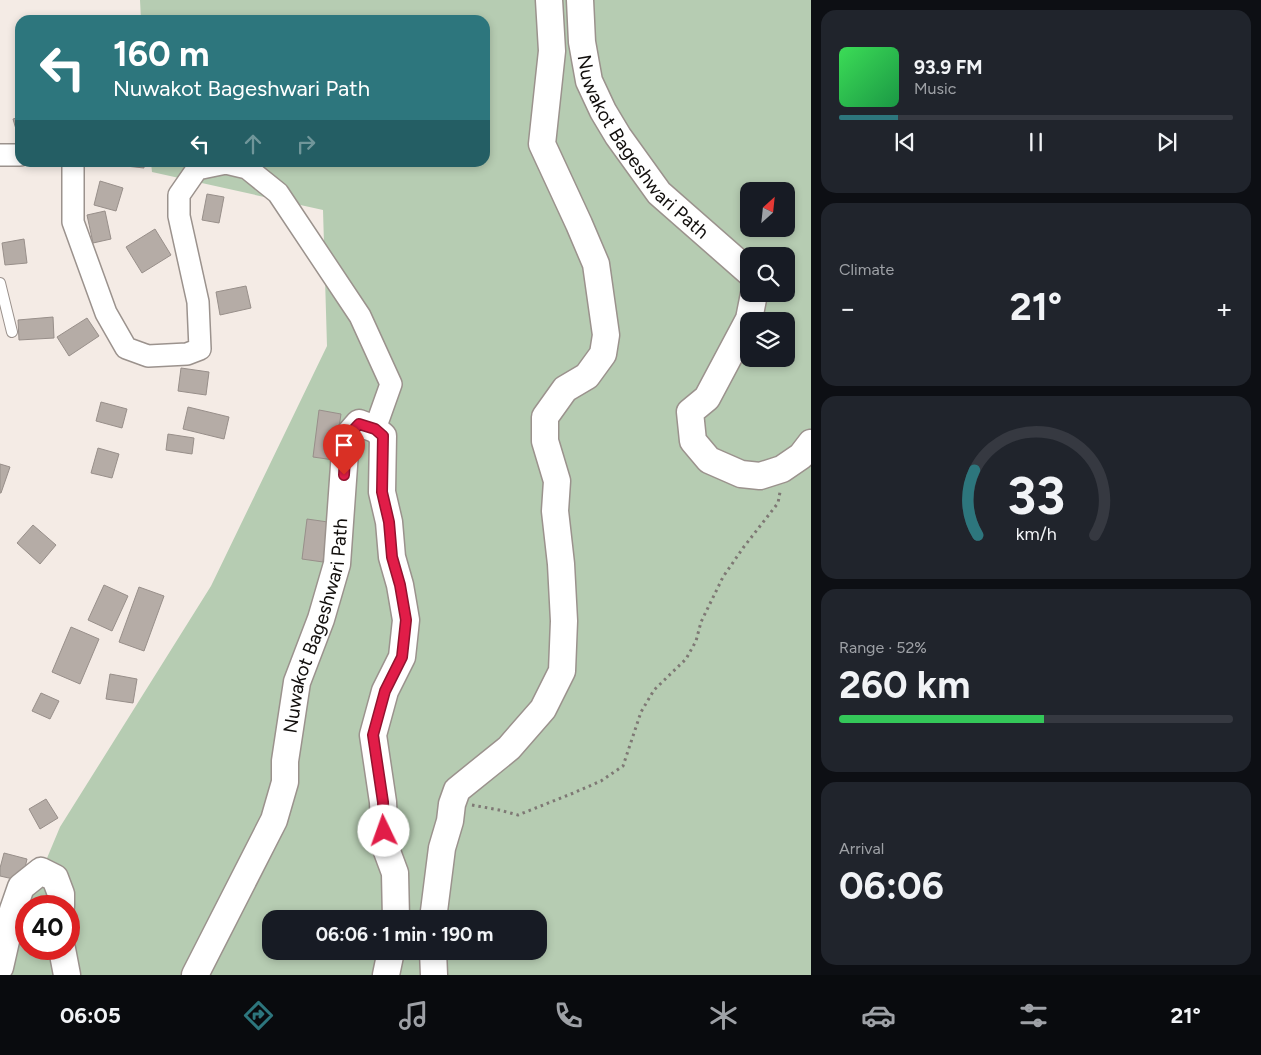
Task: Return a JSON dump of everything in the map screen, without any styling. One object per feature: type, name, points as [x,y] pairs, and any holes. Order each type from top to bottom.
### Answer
[{"type":"street","name":"Nuwakot Bageshwari Path","points":[[434,910],[442,848],[457,790],[509,748],[543,709],[562,671],[564,621],[561,564],[555,511],[557,482],[545,441],[545,417],[565,389],[587,376],[603,354],[606,335],[596,264],[580,224],[542,144],[552,51],[549,0]]},
{"type":"street","name":"Nuwakot Bageshwari Path","points":[[580,0],[582,42],[589,81],[603,111],[618,136],[659,192],[740,264]]},
{"type":"street","points":[[0,155],[15,155]]},
{"type":"street","points":[[73,167],[73,222],[106,313],[126,348],[148,356],[187,354],[200,349],[198,302],[179,216],[179,195],[197,169],[209,167]]},
{"type":"street","points":[[242,167],[247,168],[278,193],[360,316],[391,384],[375,429],[383,436],[382,492],[389,522],[392,557],[400,585],[406,620],[402,657],[385,691],[373,735],[383,802],[385,846],[394,873],[396,910]]},
{"type":"street","points":[[752,302],[749,319],[707,398],[690,412],[693,441],[709,460],[741,474],[760,476],[782,469],[801,456],[811,443]]},
{"type":"street","name":"Nuwakot Bageshwari Path","points":[[195,975],[274,820],[285,782],[285,761],[297,682],[321,619],[337,564],[346,438],[359,424],[375,429]]},
{"type":"street","points":[[18,895],[21,887],[41,871],[55,878],[62,895]]},
{"type":"street","points":[[0,967],[15,904]]},
{"type":"street","points":[[64,960],[66,975]]},
{"type":"street","points":[[386,975],[389,960]]},
{"type":"street","points":[[434,960],[434,975]]},
{"type":"lane","points":[[0,284],[12,332]]},
{"type":"path","points":[[452,804],[499,810],[518,815],[602,781],[623,766],[641,712],[654,690],[686,659],[696,641],[701,622],[723,577],[778,503],[782,469]]},
{"type":"green space","points":[[140,0],[811,0],[811,975],[0,975],[15,936],[15,960],[80,960],[80,895],[32,895],[60,827],[211,586],[327,346],[323,210],[152,172],[151,167],[490,167],[490,15],[141,15]]},
{"type":"building","points":[[100,181],[123,188],[116,211],[94,205]]},
{"type":"building","points":[[207,194],[224,197],[219,223],[202,220]]},
{"type":"building","points":[[105,211],[111,239],[93,243],[87,215]]},
{"type":"building","points":[[155,229],[171,255],[142,273],[126,247]]},
{"type":"building","points":[[24,239],[27,263],[5,265],[2,243]]},
{"type":"building","points":[[246,286],[251,308],[220,315],[216,292]]},
{"type":"building","points":[[53,317],[54,338],[19,340],[18,320]]},
{"type":"building","points":[[87,318],[99,336],[69,356],[57,337]]},
{"type":"building","points":[[181,368],[209,372],[206,395],[178,391]]},
{"type":"building","points":[[101,402],[127,409],[122,428],[96,421]]},
{"type":"building","points":[[188,407],[229,417],[224,439],[183,429]]},
{"type":"building","points":[[319,410],[341,414],[334,460],[313,457]]},
{"type":"building","points":[[168,434],[194,438],[192,454],[166,450]]},
{"type":"building","points":[[98,448],[119,454],[112,478],[91,473]]},
{"type":"building","points":[[0,464],[10,467],[1,493],[0,493]]},
{"type":"building","points":[[307,519],[328,522],[323,562],[302,559]]},
{"type":"building","points":[[33,525],[56,545],[40,564],[17,543]]},
{"type":"building","points":[[104,585],[128,596],[112,631],[88,620]]},
{"type":"building","points":[[139,587],[164,596],[144,651],[119,642]]},
{"type":"building","points":[[71,627],[99,639],[80,684],[52,672]]},
{"type":"building","points":[[110,674],[137,679],[133,703],[106,699]]},
{"type":"building","points":[[41,693],[59,701],[50,719],[32,711]]},
{"type":"building","points":[[46,799],[58,818],[40,829],[29,809]]},
{"type":"building","points":[[4,853],[27,859],[22,881],[0,876]]},
{"type":"route","points":[[344,475],[346,438],[359,424],[375,429],[383,436],[382,492],[389,522],[392,557],[400,585],[406,620],[402,657],[385,691],[373,735],[383,802],[384,831]]}]
